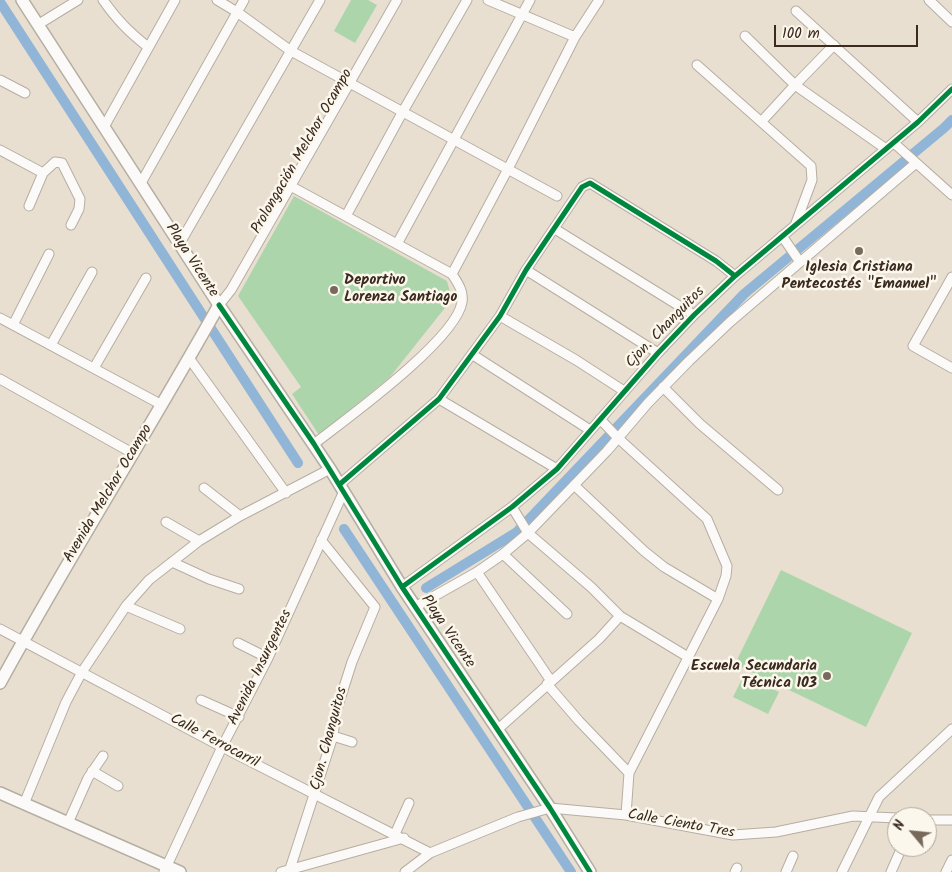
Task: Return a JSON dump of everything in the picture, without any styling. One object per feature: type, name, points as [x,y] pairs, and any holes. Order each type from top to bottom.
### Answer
[{"type":"street","name":"Playa Vicente","points":[[22,0],[219,305],[314,444],[402,587],[590,872]]},
{"type":"street","points":[[39,24],[78,0]]},
{"type":"street","points":[[102,0],[117,21],[130,34],[148,47]]},
{"type":"street","points":[[104,127],[175,0]]},
{"type":"street","points":[[217,0],[291,51],[557,196]]},
{"type":"street","points":[[141,183],[244,0]]},
{"type":"street","points":[[180,243],[320,0]]},
{"type":"street","name":"Prolongación Melchor Ocampo","points":[[219,305],[226,288],[288,185],[391,0]]},
{"type":"street","points":[[346,82],[397,0]]},
{"type":"street","points":[[346,216],[467,0]]},
{"type":"street","points":[[488,0],[575,37]]},
{"type":"street","points":[[397,244],[530,0]]},
{"type":"street","points":[[452,274],[508,170],[575,37],[599,0]]},
{"type":"street","points":[[929,0],[952,22]]},
{"type":"street","points":[[796,10],[918,122]]},
{"type":"street","points":[[745,36],[795,85],[886,149]]},
{"type":"street","points":[[762,121],[834,45]]},
{"type":"street","points":[[697,65],[811,166],[812,180],[795,225]]},
{"type":"street","points":[[0,80],[25,93]]},
{"type":"street","name":"Cjon. Changuitos","points":[[402,587],[513,510],[557,469],[590,430],[603,423],[624,391],[694,315],[735,276],[795,225],[886,149],[896,145],[952,89]]},
{"type":"street","points":[[896,145],[952,195]]},
{"type":"street","points":[[0,150],[43,173]]},
{"type":"street","points":[[29,206],[43,173],[54,162],[62,163],[80,199],[79,209],[71,225]]},
{"type":"street","points":[[415,607],[477,572],[503,554],[574,485],[662,387],[730,322],[914,162]]},
{"type":"street","points":[[342,488],[439,399],[500,316],[526,270],[582,187],[590,183],[716,260],[735,276]]},
{"type":"street","points":[[288,185],[452,274],[462,294],[462,302],[458,312],[449,326],[423,354],[394,382],[314,444]]},
{"type":"street","points":[[555,228],[694,315]]},
{"type":"street","points":[[782,236],[800,262]]},
{"type":"street","points":[[13,325],[49,254]]},
{"type":"street","points":[[526,270],[658,353]]},
{"type":"street","points":[[51,345],[92,272]]},
{"type":"street","points":[[952,277],[913,346],[952,368]]},
{"type":"street","points":[[94,368],[146,278]]},
{"type":"street","name":"Avenida Melchor Ocampo","points":[[0,683],[47,598],[134,454],[219,305]]},
{"type":"street","points":[[500,316],[576,360],[624,391]]},
{"type":"street","points":[[0,318],[162,405]]},
{"type":"street","points":[[473,355],[590,430]]},
{"type":"street","points":[[189,358],[286,493]]},
{"type":"street","points":[[0,379],[134,454]]},
{"type":"street","points":[[662,387],[700,424],[778,490]]},
{"type":"street","points":[[439,399],[557,469]]},
{"type":"street","points":[[603,423],[707,519],[727,566],[726,576],[718,599],[629,773],[626,816]]},
{"type":"street","points":[[24,804],[66,702],[82,672],[126,606],[149,580],[199,541],[240,516],[330,469]]},
{"type":"street","points":[[574,485],[644,551],[664,567],[718,599]]},
{"type":"street","points":[[204,488],[240,516]]},
{"type":"street","name":"Avenida Insurgentes","points":[[165,869],[222,747],[268,658],[342,488]]},
{"type":"street","points":[[513,510],[527,531],[591,587],[620,616],[688,657]]},
{"type":"street","points":[[166,522],[199,541]]},
{"type":"street","name":"Cjon. Changuitos","points":[[287,871],[315,795],[333,736],[336,712],[352,662],[375,607],[321,540]]},
{"type":"street","points":[[503,554],[567,614]]},
{"type":"street","points":[[172,562],[209,579],[239,589]]},
{"type":"street","points":[[477,572],[549,683],[579,721],[629,773]]},
{"type":"street","points":[[126,606],[180,629]]},
{"type":"street","points":[[497,730],[599,639],[620,616]]},
{"type":"street","name":"Calle Ferrocarril","points":[[0,630],[222,747],[430,852]]},
{"type":"street","points":[[238,643],[268,658]]},
{"type":"street","points":[[201,700],[239,717]]},
{"type":"street","points":[[842,872],[879,797],[952,729]]},
{"type":"street","points":[[333,736],[352,742]]},
{"type":"street","points":[[68,823],[92,772],[103,756]]},
{"type":"street","points":[[92,772],[118,786]]},
{"type":"street","points":[[0,793],[165,869],[180,872]]},
{"type":"street","points":[[395,834],[409,802]]},
{"type":"street","points":[[405,872],[430,852],[523,816],[548,809]]},
{"type":"street","name":"Calle Ciento Tres","points":[[548,809],[626,816],[733,836],[776,832],[853,816],[887,817]]},
{"type":"street","points":[[937,820],[952,820]]},
{"type":"street","points":[[287,871],[404,838]]},
{"type":"street","points":[[786,872],[793,856]]},
{"type":"street","points":[[890,872],[897,857]]},
{"type":"street","points":[[946,872],[952,860]]},
{"type":"green space","points":[[351,0],[368,0],[377,5],[355,43],[334,31]]},
{"type":"green space","points":[[294,196],[447,281],[452,299],[390,377],[319,435],[292,394],[301,387],[238,296]]},
{"type":"green space","points":[[781,570],[912,633],[866,727],[735,664]]},
{"type":"green space","points":[[744,675],[779,692],[768,714],[733,697]]},
{"type":"waterway","points":[[0,2],[298,463]]},
{"type":"waterway","points":[[426,588],[517,532],[744,294],[952,120]]},
{"type":"waterway","points":[[344,529],[571,872]]},
{"type":"cycle path","points":[[402,587],[512,507],[557,469],[658,353],[694,315],[735,276],[918,122],[952,89]]},
{"type":"cycle path","points":[[340,484],[439,399],[500,316],[526,270],[582,187],[590,183],[716,261],[735,276]]},
{"type":"cycle path","points":[[219,305],[314,444],[402,587],[550,808],[590,872]]},
{"type":"place","name":"Iglesia Cristiana Pentecostés \"Emanuel\"","points":[[859,251]]},
{"type":"place","name":"Deportivo Lorenza Santiago","points":[[334,290]]},
{"type":"place","name":"Escuela Secundaria Técnica 103","points":[[827,676]]}]
